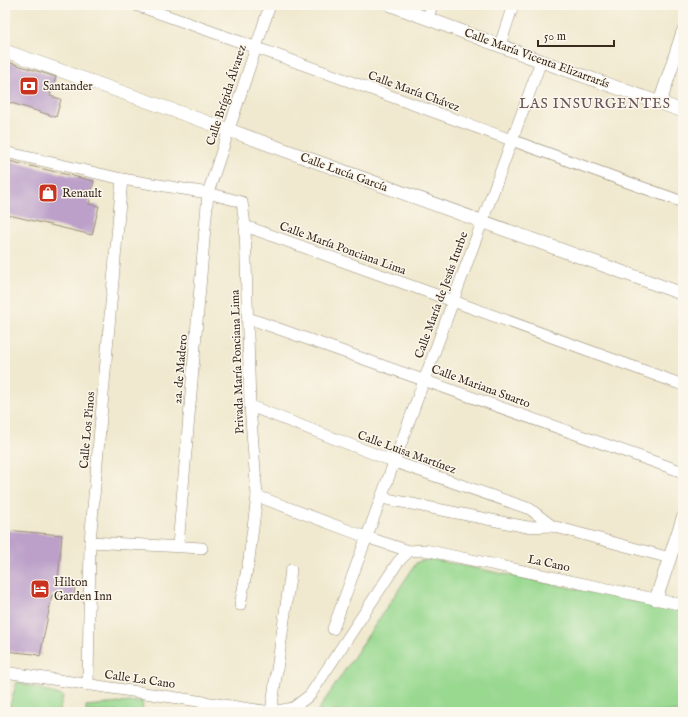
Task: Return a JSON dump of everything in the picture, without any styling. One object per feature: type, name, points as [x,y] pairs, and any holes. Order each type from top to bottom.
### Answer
[{"type":"street","name":"Calle María Chávez","points":[[136,5],[683,202]]},
{"type":"street","name":"Calle Brígida Álvarez","points":[[208,194],[270,5]]},
{"type":"street","name":"Calle María Vicenta Elizarrarás","points":[[391,5],[541,61],[683,111]]},
{"type":"street","points":[[428,18],[432,5]]},
{"type":"street","points":[[500,45],[513,5]]},
{"type":"street","points":[[660,102],[683,32]]},
{"type":"street","name":"Calle Lucía García","points":[[5,51],[683,294]]},
{"type":"street","name":"Calle María de Jesús Iturbe","points":[[333,629],[541,61]]},
{"type":"street","points":[[5,152],[122,179],[208,194],[242,202],[245,226]]},
{"type":"street","name":"Calle Los Pinos","points":[[88,685],[90,542],[122,179]]},
{"type":"street","name":"2a. de Madero","points":[[178,546],[208,194]]},
{"type":"street","name":"Calle María Ponciana Lima","points":[[245,226],[683,385]]},
{"type":"street","name":"Privada María Ponciana Lima","points":[[240,605],[249,559],[257,496],[250,406],[245,226]]},
{"type":"street","name":"Calle Mariana Suarto","points":[[248,318],[683,472]]},
{"type":"street","name":"Calle Luisa Martínez","points":[[250,406],[395,462],[530,509],[552,526]]},
{"type":"street","name":"La Cano","points":[[257,496],[366,537],[409,551],[425,550],[683,605]]},
{"type":"street","name":"Calle Luisa Martínez","points":[[382,498],[527,527],[552,526],[670,558]]},
{"type":"street","points":[[656,599],[683,518]]},
{"type":"street","points":[[90,542],[202,548]]},
{"type":"street","name":"Calle La Cano","points":[[5,672],[271,712],[293,708],[310,695],[398,562],[409,551]]},
{"type":"street","points":[[271,712],[291,570]]},
{"type":"green space","points":[[431,559],[683,611],[683,712],[317,712],[417,562]]},
{"type":"green space","points":[[17,682],[63,696],[59,712],[8,712]]},
{"type":"green space","points":[[142,701],[143,712],[86,712],[86,706]]},
{"type":"building","name":"Santander","points":[[5,61],[56,77],[50,96],[61,99],[56,117],[5,101]]},
{"type":"building","name":"Renault","points":[[5,160],[94,181],[89,204],[99,206],[92,235],[5,214]]},
{"type":"building","name":"Hilton Garden Inn","points":[[5,530],[62,535],[58,581],[74,583],[75,597],[52,595],[40,656],[5,651]]},
{"type":"place","name":"Santander","points":[[29,86]]},
{"type":"place","name":"Renault","points":[[48,193]]},
{"type":"place","name":"Hilton Garden Inn","points":[[40,589]]},
{"type":"district","name":"LAS INSURGENTES","points":[[595,103]]}]
